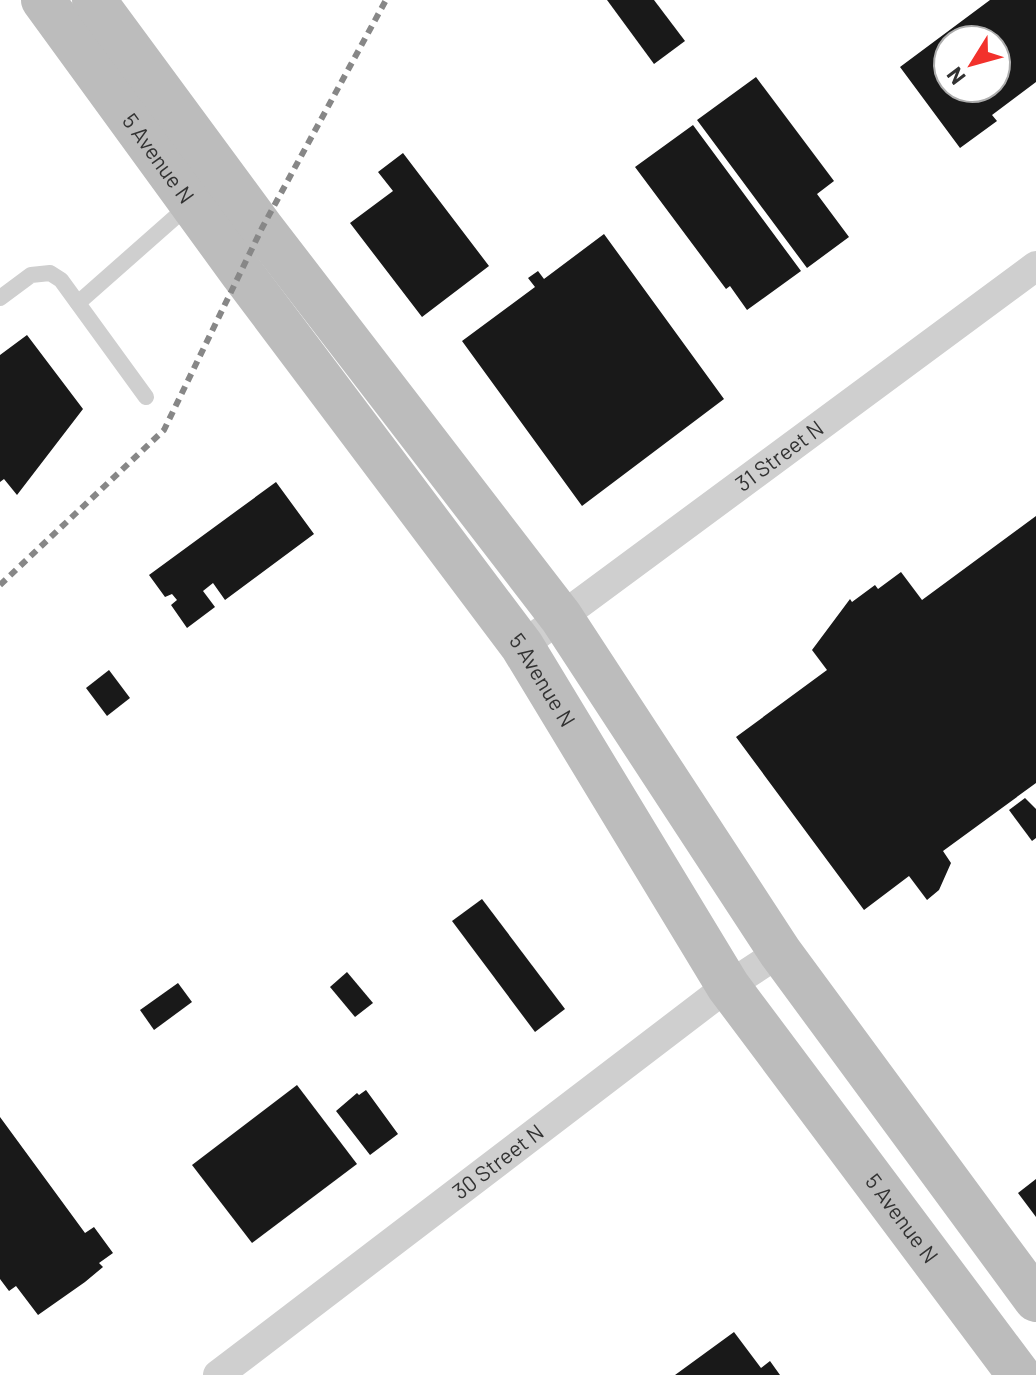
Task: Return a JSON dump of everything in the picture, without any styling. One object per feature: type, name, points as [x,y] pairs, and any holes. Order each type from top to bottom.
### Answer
[{"type":"main road","name":"5 Avenue N","points":[[43,0],[207,189],[561,617],[780,952],[1036,1300]]},
{"type":"main road","name":"5 Avenue N","points":[[94,0],[207,189],[522,646],[728,986],[1019,1375]]},
{"type":"street","name":"31 Street N","points":[[522,646],[1036,266]]},
{"type":"street","name":"30 Street N","points":[[218,1375],[728,986],[780,952]]},
{"type":"lane","points":[[78,303],[207,189]]},
{"type":"lane","points":[[0,298],[31,275],[50,273],[61,280],[146,397]]},
{"type":"building","points":[[607,0],[654,0],[685,41],[654,64]]},
{"type":"building","points":[[990,0],[1036,0],[1036,82],[1012,100],[1012,24],[958,24]]},
{"type":"building","points":[[932,43],[932,104],[1007,104],[992,115],[997,121],[960,148],[900,67]]},
{"type":"building","points":[[756,77],[834,181],[817,194],[849,237],[807,268],[697,120]]},
{"type":"building","points":[[693,125],[801,271],[747,310],[730,286],[726,289],[635,167]]},
{"type":"building","points":[[403,153],[489,266],[422,317],[350,223],[393,191],[378,172]]},
{"type":"building","points":[[604,234],[724,399],[582,506],[462,341],[535,287],[528,278],[538,271],[544,279]]},
{"type":"building","points":[[27,335],[83,409],[17,495],[4,479],[0,482],[0,355]]},
{"type":"building","points":[[276,482],[314,534],[225,600],[213,583],[203,591],[215,607],[187,628],[171,605],[177,600],[172,594],[165,597],[149,575]]},
{"type":"building","points":[[1036,516],[1036,783],[943,851],[951,863],[939,890],[927,900],[909,876],[864,910],[736,737],[827,670],[812,650],[850,599],[852,602],[875,585],[878,589],[901,572],[922,600]]},
{"type":"building","points":[[109,670],[130,698],[107,716],[86,688]]},
{"type":"building","points":[[1025,798],[1036,809],[1036,838],[1032,841],[1009,810]]},
{"type":"building","points":[[482,899],[565,1009],[535,1032],[452,921]]},
{"type":"building","points":[[347,972],[373,1003],[355,1017],[330,987]]},
{"type":"building","points":[[178,983],[192,1002],[154,1030],[140,1010]]},
{"type":"building","points":[[297,1085],[357,1164],[252,1243],[192,1165]]},
{"type":"building","points":[[366,1090],[398,1134],[370,1155],[336,1111],[357,1093],[359,1095]]},
{"type":"building","points":[[0,1117],[85,1233],[94,1227],[113,1253],[99,1263],[103,1267],[85,1282],[38,1315],[16,1286],[9,1291],[0,1279]]},
{"type":"building","points":[[1036,1179],[1036,1217],[1018,1193]]},
{"type":"building","points":[[734,1332],[761,1368],[770,1361],[780,1375],[675,1375]]},
{"type":"railway","points":[[0,585],[164,430],[262,228],[386,0]]}]
